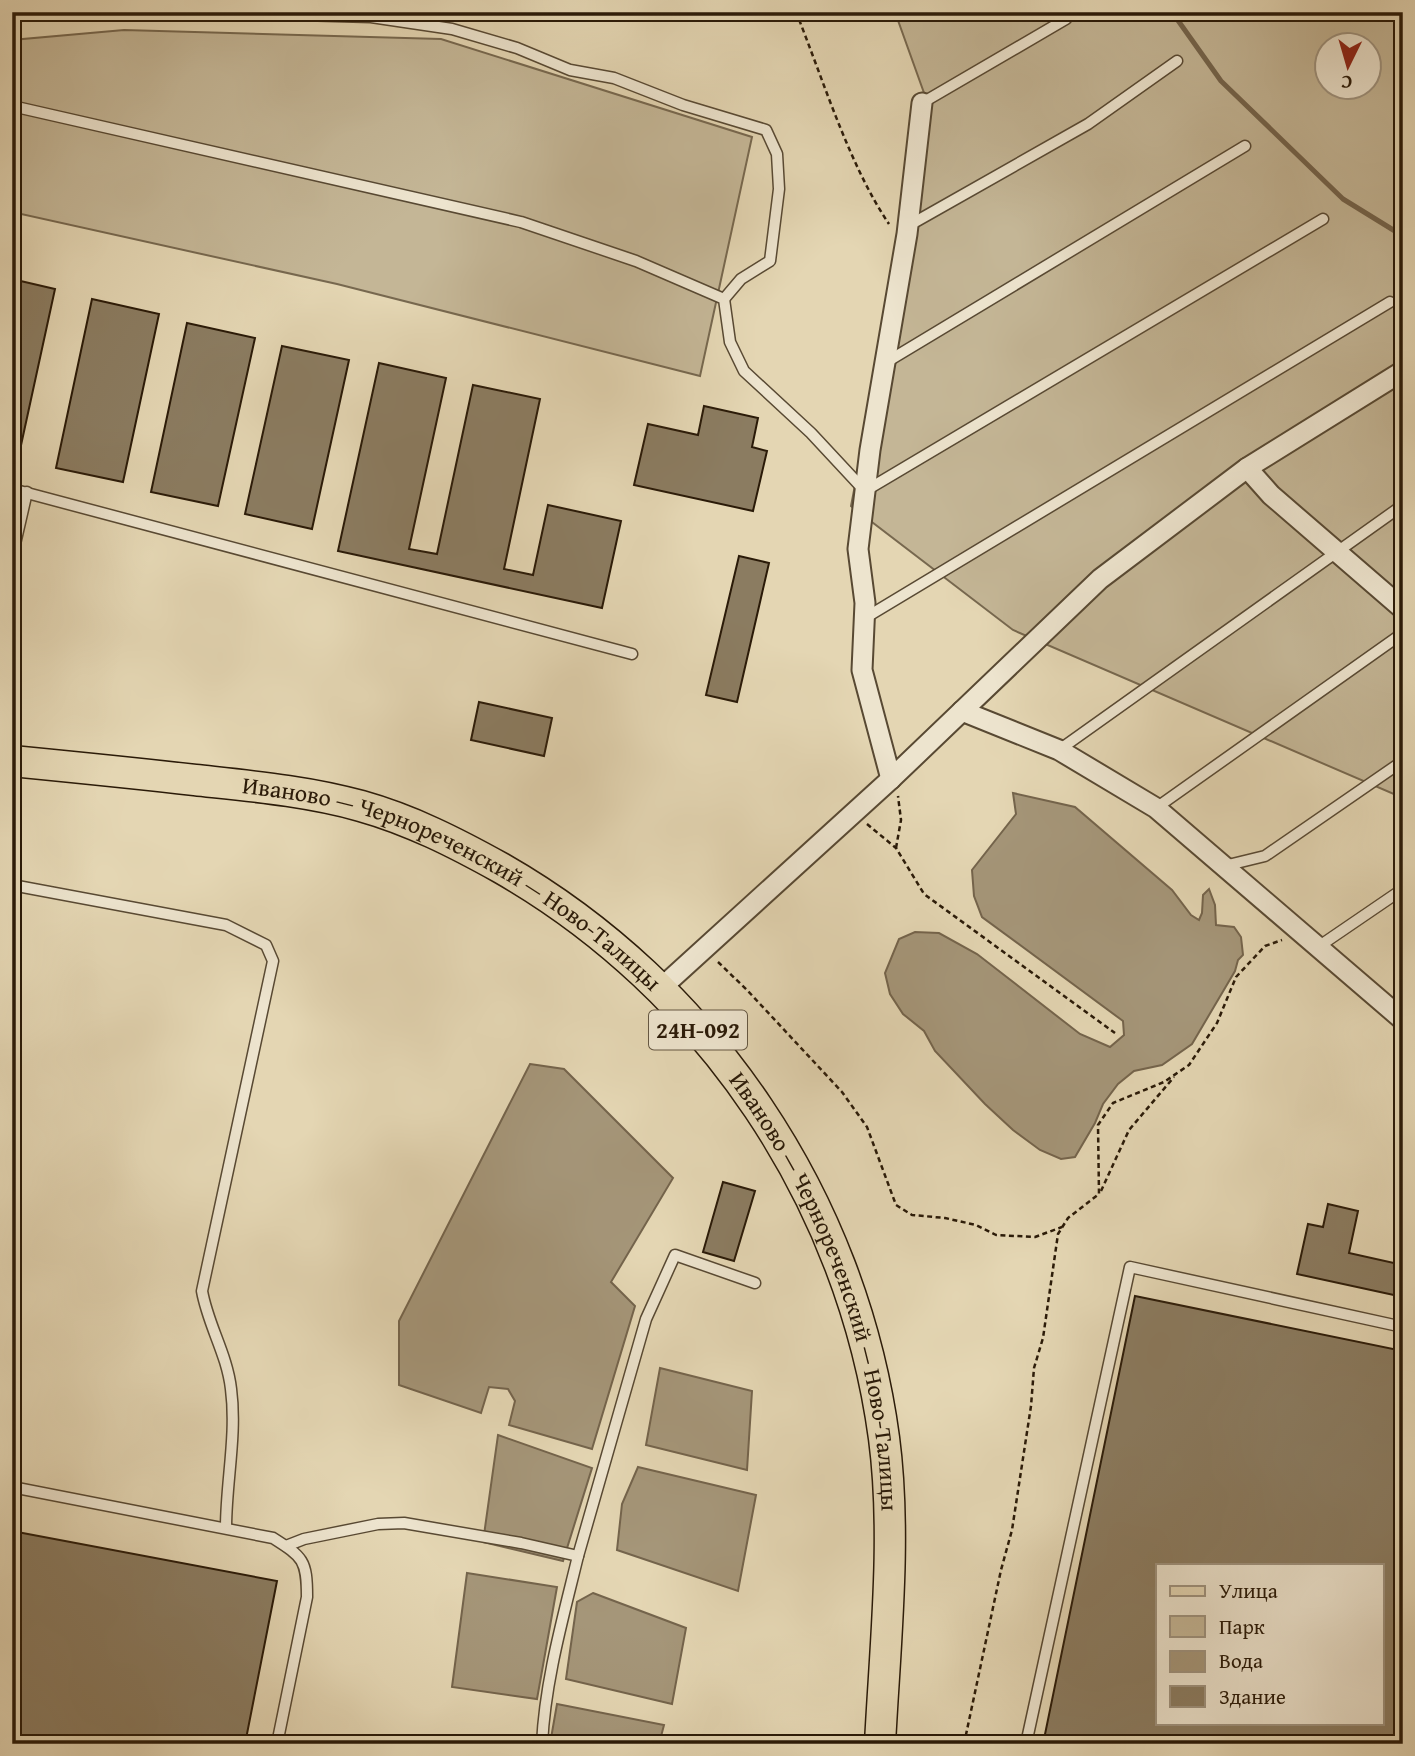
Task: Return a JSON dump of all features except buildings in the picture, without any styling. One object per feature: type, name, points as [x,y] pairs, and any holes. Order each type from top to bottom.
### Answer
[{"type":"main road","name":"Иваново — Чернореченский — Ново-Талицы","points":[[12,761],[254,786],[359,806],[413,823],[466,848],[573,914],[620,950],[705,1037],[747,1091],[788,1156],[818,1212],[844,1271],[861,1328],[884,1439],[889,1517],[880,1744]]},
{"type":"street","points":[[891,779],[862,670],[865,603],[858,549],[908,226],[922,103]]},
{"type":"street","points":[[660,989],[891,779],[1100,579],[1247,468],[1403,372]]},
{"type":"street","points":[[1247,468],[1271,495],[1403,609]]},
{"type":"street","points":[[962,711],[1059,750],[1156,808],[1403,1020]]},
{"type":"lane","points":[[264,14],[371,17],[452,30],[517,48],[570,69],[614,78],[683,105],[766,130],[778,154],[779,189],[770,261],[741,279],[724,299],[730,342],[744,371],[811,433],[865,491],[1323,219]]},
{"type":"lane","points":[[922,103],[1066,19]]},
{"type":"lane","points":[[908,226],[1088,124],[1177,61]]},
{"type":"lane","points":[[12,106],[522,222],[636,261],[724,299]]},
{"type":"lane","points":[[885,363],[1245,146]]},
{"type":"lane","points":[[864,619],[1390,302]]},
{"type":"lane","points":[[12,489],[632,653]]},
{"type":"lane","points":[[12,557],[27,492]]},
{"type":"lane","points":[[1059,750],[1403,505]]},
{"type":"lane","points":[[1156,808],[1403,633]]},
{"type":"lane","points":[[1224,866],[1265,856],[1403,761]]},
{"type":"lane","points":[[12,885],[226,925],[267,946],[273,961],[202,1291],[206,1315],[223,1355],[231,1388],[233,1437],[226,1495],[226,1528]]},
{"type":"lane","points":[[1314,944],[1403,889]]},
{"type":"lane","points":[[542,1744],[543,1720],[561,1625],[578,1556],[646,1319],[675,1255],[755,1283]]},
{"type":"lane","points":[[1026,1744],[1130,1267],[1403,1326]]},
{"type":"lane","points":[[12,1487],[273,1538],[298,1554],[307,1573],[307,1597],[277,1744]]},
{"type":"lane","points":[[286,1546],[304,1539],[378,1524],[404,1522],[578,1556]]},
{"type":"path","points":[[796,12],[850,148],[880,211],[904,247]]},
{"type":"path","points":[[891,779],[901,803],[896,848]]},
{"type":"path","points":[[853,814],[896,848],[924,894],[1115,1033]]},
{"type":"path","points":[[1099,1194],[1098,1125],[1113,1103],[1164,1082],[1189,1066],[1217,1023],[1236,977],[1265,946],[1287,938],[1314,944]]},
{"type":"path","points":[[701,951],[711,956],[747,990],[842,1092],[867,1127],[896,1205],[912,1215],[976,1225],[996,1235],[1035,1237],[1062,1227]]},
{"type":"path","points":[[964,1744],[1012,1530],[1031,1406],[1034,1368],[1043,1338],[1058,1234],[1068,1219],[1099,1194],[1129,1130],[1177,1073]]},
{"type":"green space","points":[[895,12],[1403,12],[1403,798],[1013,630],[851,506],[928,104]]},
{"type":"green space","points":[[124,30],[441,39],[752,137],[700,376],[337,284],[12,212],[12,40]]},
{"type":"water","points":[[1013,793],[1075,807],[1172,890],[1191,915],[1199,920],[1203,895],[1209,889],[1215,905],[1216,925],[1234,927],[1241,937],[1243,955],[1192,1044],[1162,1065],[1134,1071],[1118,1084],[1103,1104],[1075,1157],[1061,1159],[1040,1150],[985,1104],[935,1051],[924,1031],[903,1014],[890,994],[885,973],[899,939],[915,932],[939,933],[977,954],[1080,1034],[1110,1047],[1124,1035],[1123,1021],[982,917],[974,896],[972,870],[1016,814]]},
{"type":"water","points":[[530,1064],[564,1069],[673,1178],[611,1282],[635,1306],[592,1449],[509,1425],[515,1401],[508,1389],[489,1387],[481,1413],[399,1385],[399,1321]]},
{"type":"water","points":[[660,1368],[752,1391],[747,1470],[646,1445]]},
{"type":"water","points":[[498,1435],[592,1468],[563,1561],[483,1542]]},
{"type":"water","points":[[638,1467],[756,1495],[738,1591],[617,1550],[622,1504]]},
{"type":"water","points":[[467,1573],[557,1587],[537,1699],[452,1687]]},
{"type":"water","points":[[593,1593],[686,1628],[672,1704],[566,1679],[577,1602]]},
{"type":"water","points":[[557,1704],[664,1725],[659,1744],[550,1744]]},
{"type":"waterway","points":[[1172,12],[1221,81],[1343,199],[1403,236]]}]
